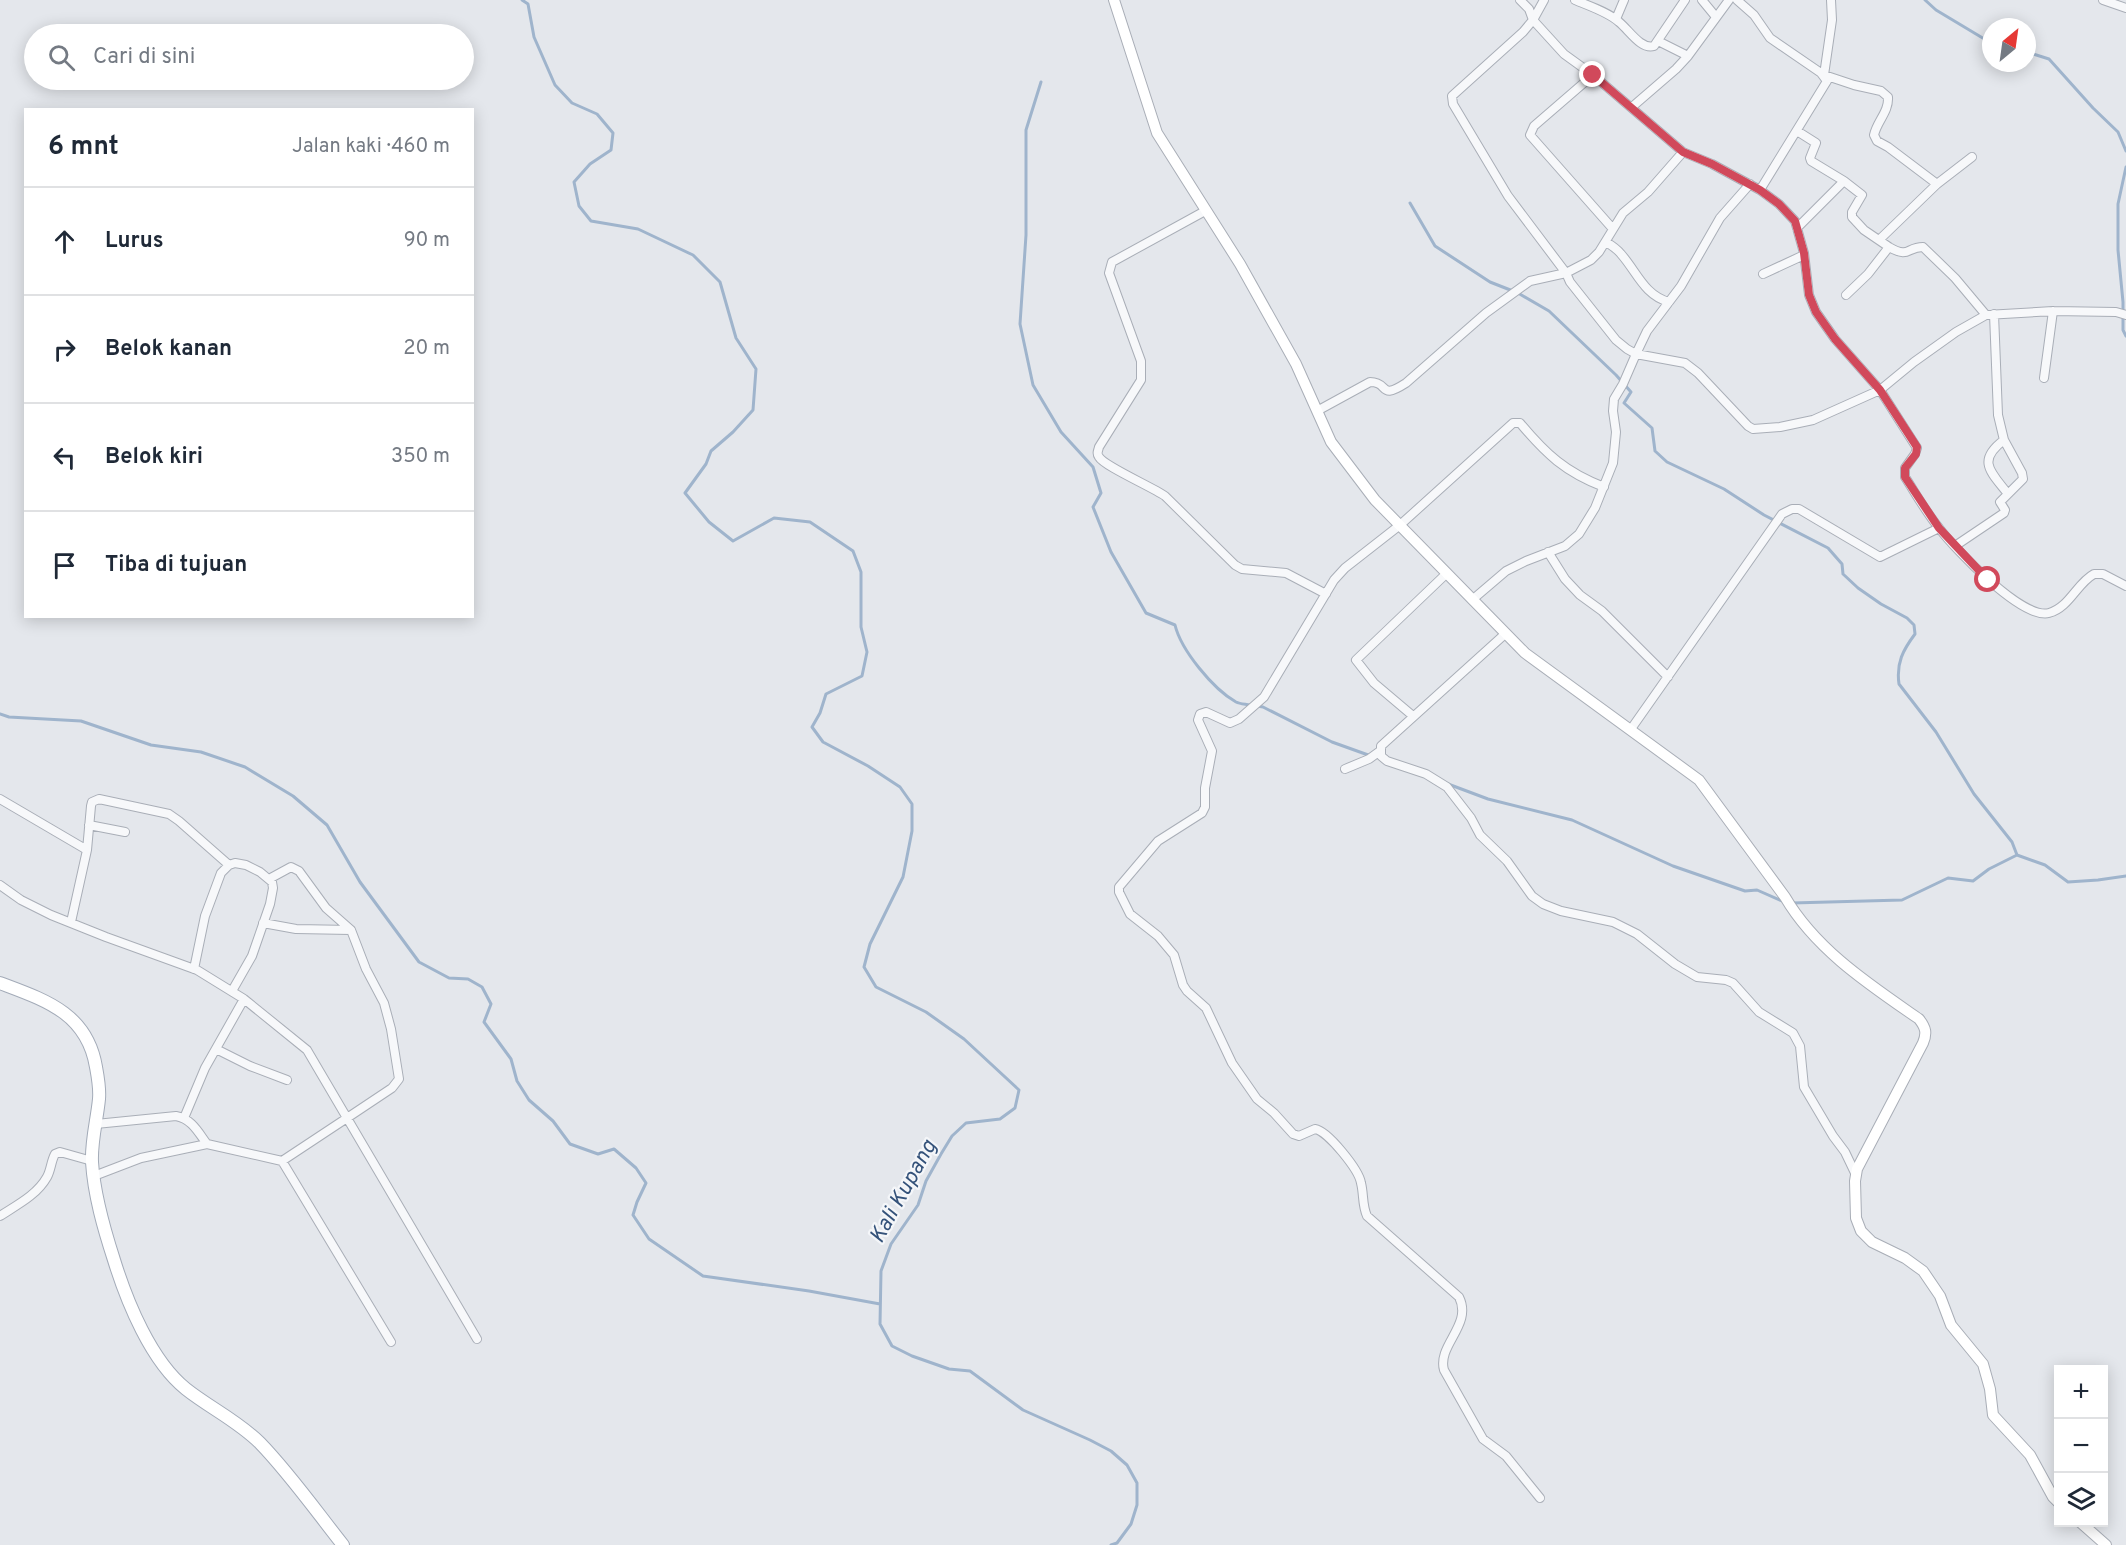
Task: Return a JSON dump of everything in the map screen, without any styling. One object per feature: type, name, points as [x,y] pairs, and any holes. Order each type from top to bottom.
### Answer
[{"type":"main road","points":[[0,983],[44,999],[61,1009],[77,1023],[95,1059],[100,1096],[92,1161],[101,1214],[114,1261],[143,1332],[163,1365],[184,1387],[241,1427],[259,1443],[343,1545]]},
{"type":"street","points":[[1114,0],[1157,133],[1240,264],[1296,364],[1331,442],[1375,500],[1505,634],[1544,667],[1699,780],[1785,897],[1797,918],[1864,981],[1920,1019],[1926,1029],[1923,1043],[1866,1149],[1856,1175],[1856,1218],[1861,1231],[1872,1242],[1905,1258],[1920,1268],[1930,1280],[1940,1296],[1951,1325],[1983,1364],[1990,1389],[1993,1415],[2030,1455],[2054,1498]]},
{"type":"street","points":[[1521,0],[1529,9],[1533,20],[1564,54],[1632,107],[1683,152],[1712,164],[1760,190],[1779,204],[1795,221],[1804,255],[1809,295],[1816,312],[1835,339],[1880,390],[1917,447],[1916,454],[1905,468],[1904,473],[1939,528],[1955,546],[2008,597],[2042,614],[2051,613],[2062,606],[2094,574],[2103,574],[2126,586]]},
{"type":"street","points":[[1544,0],[1523,32],[1455,93],[1451,100],[1508,196],[1566,273],[1570,282],[1616,340],[1636,354],[1677,360],[1691,367],[1744,423],[1753,429],[1780,427],[1813,420],[1880,390],[1947,338],[1990,315],[2053,311],[2116,312],[2126,315]]},
{"type":"street","points":[[1575,0],[1616,19],[1642,45],[1650,47],[1654,46],[1685,0]]},
{"type":"street","points":[[1616,19],[1624,0]]},
{"type":"street","points":[[1702,0],[1716,17]]},
{"type":"street","points":[[1632,107],[1688,56],[1729,0]]},
{"type":"street","points":[[1737,0],[1754,15],[1770,38],[1824,75],[1881,91],[1888,97],[1886,111],[1875,130],[1874,135],[1877,141],[1937,184]]},
{"type":"street","points":[[1760,190],[1825,87],[1827,81],[1824,75],[1832,20],[1832,0]]},
{"type":"street","points":[[2103,0],[2126,8]]},
{"type":"street","points":[[1658,40],[1688,56]]},
{"type":"street","points":[[1593,75],[1534,126],[1530,135],[1613,229]]},
{"type":"street","points":[[1797,131],[1816,143],[1810,161],[1844,181],[1862,195],[1852,212],[1852,217],[1864,230],[1900,253],[1919,246],[1923,247],[1990,315],[1998,414],[2004,440],[2023,479],[2000,502],[2005,510],[2004,513],[1955,546]]},
{"type":"street","points":[[1317,411],[1370,382],[1375,382],[1387,391],[1393,392],[1486,314],[1530,281],[1566,273],[1591,260],[1606,242],[1623,213],[1648,192],[1683,152]]},
{"type":"street","points":[[1879,240],[1937,184],[1972,157]]},
{"type":"street","points":[[1797,228],[1844,181]]},
{"type":"street","points":[[1472,600],[1506,572],[1565,546],[1580,534],[1596,508],[1613,463],[1616,432],[1614,399],[1647,331],[1681,286],[1724,212],[1750,184]]},
{"type":"street","points":[[1205,211],[1112,262],[1109,268],[1142,371],[1141,380],[1097,453],[1099,458],[1107,464],[1165,496],[1235,566],[1242,569],[1286,573],[1326,594]]},
{"type":"street","points":[[1606,242],[1621,252],[1647,289],[1659,300],[1669,302]]},
{"type":"street","points":[[1846,295],[1868,274],[1889,247]]},
{"type":"street","points":[[1763,274],[1804,255]]},
{"type":"street","points":[[2044,378],[2053,311]]},
{"type":"street","points":[[1540,1498],[1506,1456],[1483,1438],[1444,1370],[1444,1356],[1461,1320],[1459,1297],[1367,1216],[1363,1209],[1361,1180],[1350,1161],[1324,1134],[1315,1129],[1299,1136],[1293,1134],[1274,1113],[1257,1100],[1224,1049],[1206,1008],[1183,985],[1174,955],[1158,936],[1130,914],[1119,892],[1122,883],[1158,841],[1202,813],[1205,807],[1205,788],[1212,751],[1198,720],[1200,714],[1206,712],[1230,723],[1239,719],[1264,698],[1334,580],[1345,567],[1400,525],[1516,422],[1520,423],[1550,457],[1569,470],[1604,487]]},
{"type":"street","points":[[2004,440],[1989,454],[1987,463],[1990,471],[2008,494]]},
{"type":"street","points":[[1631,729],[1787,510],[1799,509],[1881,557],[1939,528]]},
{"type":"street","points":[[1548,552],[1565,579],[1580,596],[1602,611],[1668,677]]},
{"type":"street","points":[[1413,716],[1374,683],[1355,661],[1446,574]]},
{"type":"street","points":[[1505,634],[1388,737],[1381,746],[1381,756],[1433,777],[1447,787],[1471,818],[1480,834],[1507,861],[1532,896],[1543,904],[1627,928],[1675,964],[1697,977],[1733,982],[1759,1012],[1793,1033],[1800,1046],[1804,1087],[1845,1152],[1856,1175]]},
{"type":"street","points":[[1345,770],[1370,759],[1380,751]]},
{"type":"street","points":[[0,799],[87,850]]},
{"type":"street","points":[[71,922],[87,850],[92,802],[99,799],[161,811],[179,821],[229,865]]},
{"type":"street","points":[[89,825],[125,832]]},
{"type":"street","points":[[194,969],[206,916],[218,879],[229,865],[236,863],[246,865],[269,879],[273,888],[252,956],[232,991]]},
{"type":"street","points":[[94,1176],[141,1158],[207,1144],[282,1161],[392,1088],[399,1079],[391,1029],[384,1003],[366,969],[351,930],[326,908],[299,871],[291,867],[269,879]]},
{"type":"street","points":[[0,885],[21,900],[71,922],[194,969],[244,999],[307,1050],[477,1339]]},
{"type":"street","points":[[262,923],[296,929],[351,930]]},
{"type":"street","points":[[184,1118],[216,1049],[244,999]]},
{"type":"street","points":[[216,1049],[250,1066],[287,1080]]},
{"type":"street","points":[[96,1124],[166,1116],[184,1118],[194,1126],[207,1144]]},
{"type":"street","points":[[0,1216],[25,1201],[43,1184],[55,1154],[60,1152],[92,1161]]},
{"type":"street","points":[[282,1161],[391,1341]]},
{"type":"street","points":[[2086,1527],[2106,1545]]},
{"type":"waterway","name":"Kali Kupang","points":[[522,0],[528,4],[534,37],[555,85],[572,103],[597,114],[613,133],[611,150],[590,164],[574,182],[579,206],[591,221],[638,229],[693,255],[720,282],[736,338],[756,369],[753,410],[711,451],[706,464],[685,493],[709,522],[733,541],[774,518],[810,522],[853,551],[861,572],[861,627],[867,652],[862,676],[826,694],[820,713],[812,727],[823,742],[868,766],[900,787],[912,804],[912,831],[903,877],[870,944],[864,967],[876,987],[926,1012],[964,1039],[1019,1090],[1015,1108],[1000,1119],[966,1123],[952,1136],[941,1154],[926,1181],[918,1205],[891,1244],[881,1271],[880,1324],[892,1346],[949,1369],[970,1371],[1023,1410],[1111,1451],[1127,1465],[1137,1483],[1137,1505],[1131,1524],[1117,1543],[1111,1545]]},
{"type":"waterway","points":[[1925,0],[1936,10],[1982,38]]},
{"type":"waterway","points":[[2036,55],[2049,59],[2118,132],[2126,151]]},
{"type":"waterway","points":[[1041,82],[1026,130],[1026,235],[1020,324],[1033,385],[1061,432],[1093,467],[1101,493],[1093,507],[1111,552],[1146,613],[1175,625],[1184,646],[1208,679],[1236,702],[1250,705]]},
{"type":"waterway","points":[[2126,167],[2118,204],[2118,250],[2123,330],[2126,336]]},
{"type":"waterway","points":[[1410,203],[1435,246],[1490,282],[1518,293],[1549,311],[1616,375],[1631,392],[1624,403],[1652,428],[1655,451],[1667,462],[1724,489],[1764,515],[1828,548],[1842,564],[1843,574],[1858,588],[1907,618],[1914,625],[1915,634],[1904,651],[1900,663],[1899,684],[1936,732],[1974,794],[2012,842],[2017,855]]},
{"type":"waterway","points":[[1257,706],[1332,742],[1371,756]]},
{"type":"waterway","points":[[0,714],[9,717],[81,721],[151,745],[201,752],[245,767],[293,796],[327,825],[360,882],[419,962],[449,978],[468,979],[482,987],[491,1004],[484,1022],[511,1059],[517,1081],[529,1100],[553,1121],[570,1144],[598,1154],[614,1149],[636,1168],[646,1183],[633,1215],[649,1239],[703,1276],[880,1304]]},
{"type":"waterway","points":[[1448,784],[1488,799],[1572,820],[1673,866],[1745,891],[1757,890],[1782,901]]},
{"type":"waterway","points":[[1792,903],[1902,900],[1948,878],[1973,881],[1989,869],[2017,855],[2045,865],[2068,882],[2126,876]]},
{"type":"route","points":[[1593,75],[1683,152],[1712,164],[1760,190],[1779,204],[1795,221],[1804,253],[1809,295],[1816,312],[1835,339],[1880,390],[1917,447],[1916,454],[1905,468],[1905,477],[1939,528],[1988,580]]}]
